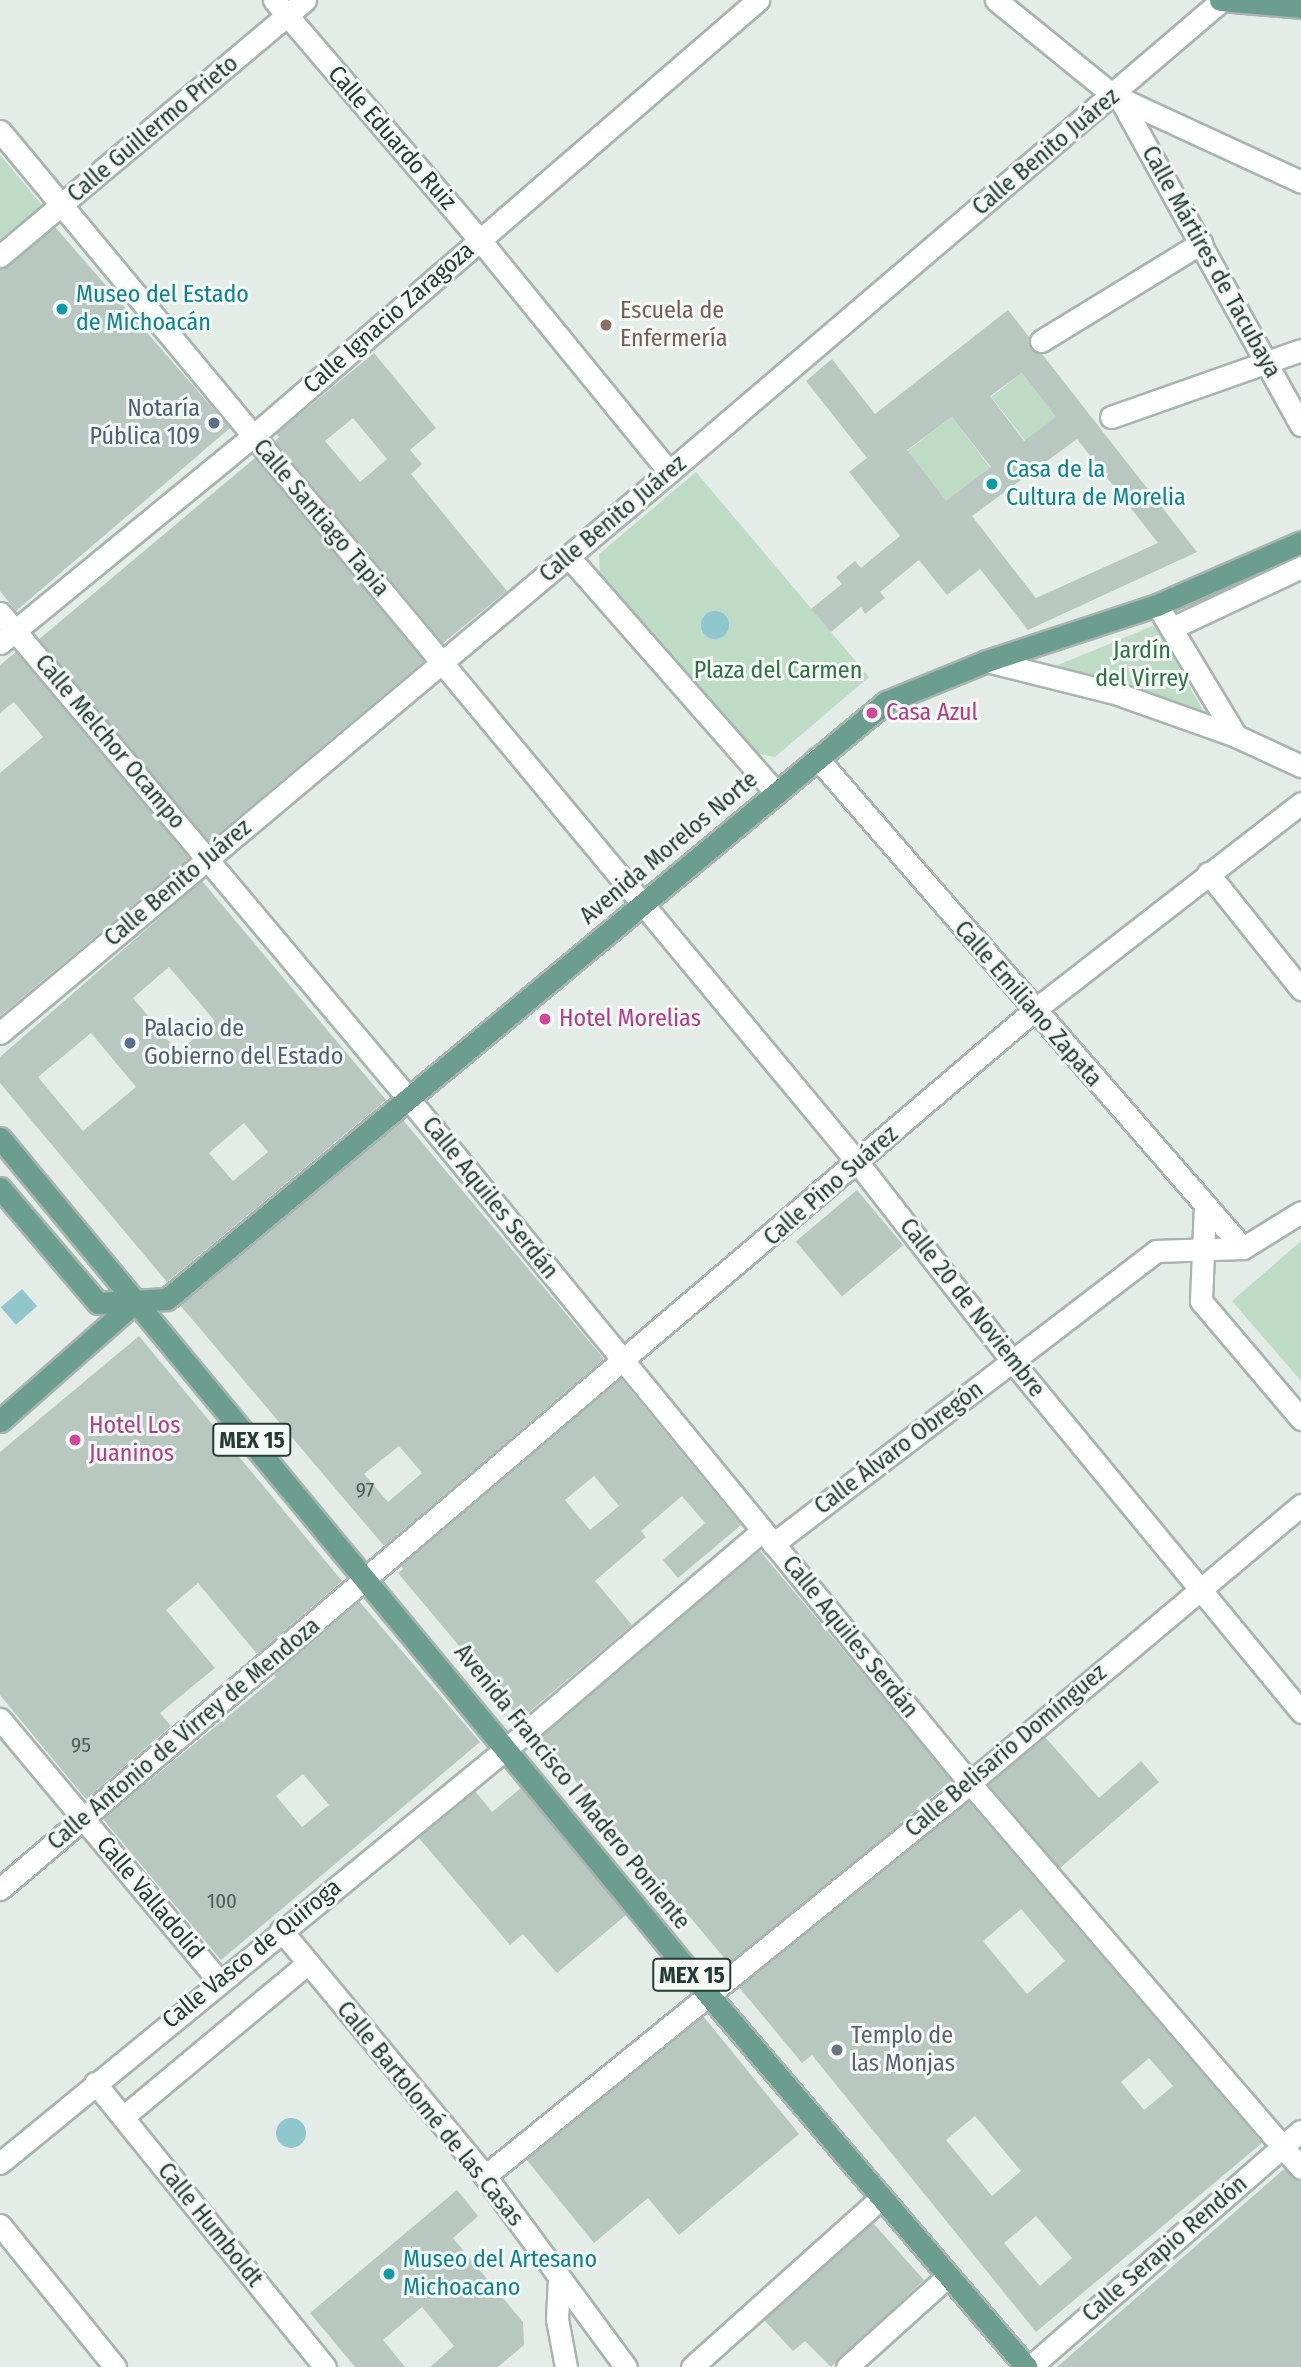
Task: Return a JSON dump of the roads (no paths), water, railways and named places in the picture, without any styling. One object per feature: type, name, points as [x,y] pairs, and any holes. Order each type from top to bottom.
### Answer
[{"type":"main road","points":[[1221,0],[1301,7]]},
{"type":"main road","name":"Avenida Morelos Norte","points":[[0,1188],[98,1303],[167,1299],[886,702],[987,661],[1157,604],[1301,542]]},
{"type":"main road","name":"MEX 15","points":[[0,1138],[136,1301]]},
{"type":"main road","points":[[0,1421],[136,1301]]},
{"type":"main road","name":"Avenida Francisco I Madero Poniente","points":[[136,1301],[369,1578],[707,1993],[1028,2367]]},
{"type":"street","name":"Calle Guillermo Prieto","points":[[1,252],[62,206],[280,8],[305,0]]},
{"type":"street","name":"Calle Ignacio Zaragoza","points":[[7,636],[252,437],[758,0]]},
{"type":"street","points":[[996,0],[1117,97],[1301,182]]},
{"type":"street","name":"Calle Benito Juárez","points":[[0,1033],[1117,97],[1221,0]]},
{"type":"street","name":"Calle Eduardo Ruiz","points":[[280,8],[480,240],[668,472]]},
{"type":"street","name":"Calle Mártires de Tacubaya","points":[[1117,97],[1301,425]]},
{"type":"street","name":"Calle Santiago Tapia","points":[[0,131],[643,904]]},
{"type":"street","points":[[1041,341],[1200,243]]},
{"type":"street","points":[[1111,417],[1301,350]]},
{"type":"street","points":[[568,556],[776,793]]},
{"type":"street","points":[[1172,628],[1301,567]]},
{"type":"street","points":[[1157,604],[1236,736]]},
{"type":"street","name":"Calle Melchor Ocampo","points":[[0,612],[7,636],[208,857],[408,1098]]},
{"type":"street","points":[[987,661],[1118,695],[1236,736],[1301,766]]},
{"type":"street","name":"Calle Emiliano Zapata","points":[[817,758],[1033,1011],[1242,1248]]},
{"type":"street","name":"Calle Pino Suárez","points":[[369,1578],[1033,1011],[1301,803]]},
{"type":"street","points":[[1208,873],[1301,989]]},
{"type":"street","name":"Calle 20 de Noviembre","points":[[643,904],[858,1163],[1012,1361],[1301,1712]]},
{"type":"street","name":"Calle Aquiles Serdán","points":[[408,1098],[969,1782],[1301,2168]]},
{"type":"street","points":[[1205,1205],[1201,1301],[1301,1419]]},
{"type":"street","points":[[1242,1248],[1301,1212]]},
{"type":"street","name":"Calle Álvaro Obregón","points":[[507,1748],[768,1538],[1012,1361],[1156,1251],[1242,1248]]},
{"type":"street","name":"Calle Belisario Domínguez","points":[[485,2176],[969,1782],[1301,1505]]},
{"type":"street","name":"Calle Antonio de Virrey de Mendoza","points":[[0,1889],[369,1578]]},
{"type":"street","name":"Calle Valladolid","points":[[0,1719],[219,1981]]},
{"type":"street","name":"Calle Vasco de Quiroga","points":[[0,2163],[281,1930],[507,1748]]},
{"type":"street","name":"Calle Bartolomé de las Casas","points":[[281,1930],[485,2176],[626,2367]]},
{"type":"street","name":"Calle Vasco de Quiroga","points":[[123,2117],[309,1963]]},
{"type":"street","name":"Calle Humboldt","points":[[95,2083],[326,2367]]},
{"type":"street","name":"Calle Serapio Rendón","points":[[1028,2367],[1301,2131]]},
{"type":"street","points":[[692,2367],[881,2198]]},
{"type":"street","points":[[0,2225],[115,2367]]},
{"type":"street","points":[[847,2367],[948,2276]]},
{"type":"street","points":[[559,2278],[557,2319],[566,2367]]},
{"type":"water","points":[[715,611],[725,615],[729,625],[725,635],[715,639],[705,635],[701,625],[705,615]]},
{"type":"water","points":[[22,1289],[37,1306],[16,1325],[1,1307]]},
{"type":"water","points":[[291,2118],[302,2122],[306,2133],[302,2144],[291,2148],[280,2144],[276,2133],[280,2122]]},
{"type":"place","name":"Museo del Estado de Michoacán","points":[[62,309]]},
{"type":"place","name":"Escuela de Enfermería","points":[[606,325]]},
{"type":"place","name":"Notaría Pública 109","points":[[214,423]]},
{"type":"place","name":"Casa de la Cultura de Morelia","points":[[992,484]]},
{"type":"place","name":"Casa Azul","points":[[872,713]]},
{"type":"place","name":"Hotel Morelias","points":[[545,1019]]},
{"type":"place","name":"Palacio de Gobierno del Estado","points":[[130,1043]]},
{"type":"place","name":"Hotel Los Juaninos","points":[[75,1440]]},
{"type":"place","name":"Templo de las Monjas","points":[[837,2050]]},
{"type":"place","name":"Museo del Artesano Michoacano","points":[[389,2274]]},
{"type":"park label","name":"Jardín del Virrey","points":[[1142,665]]},
{"type":"park label","name":"Plaza del Carmen","points":[[778,671]]}]
